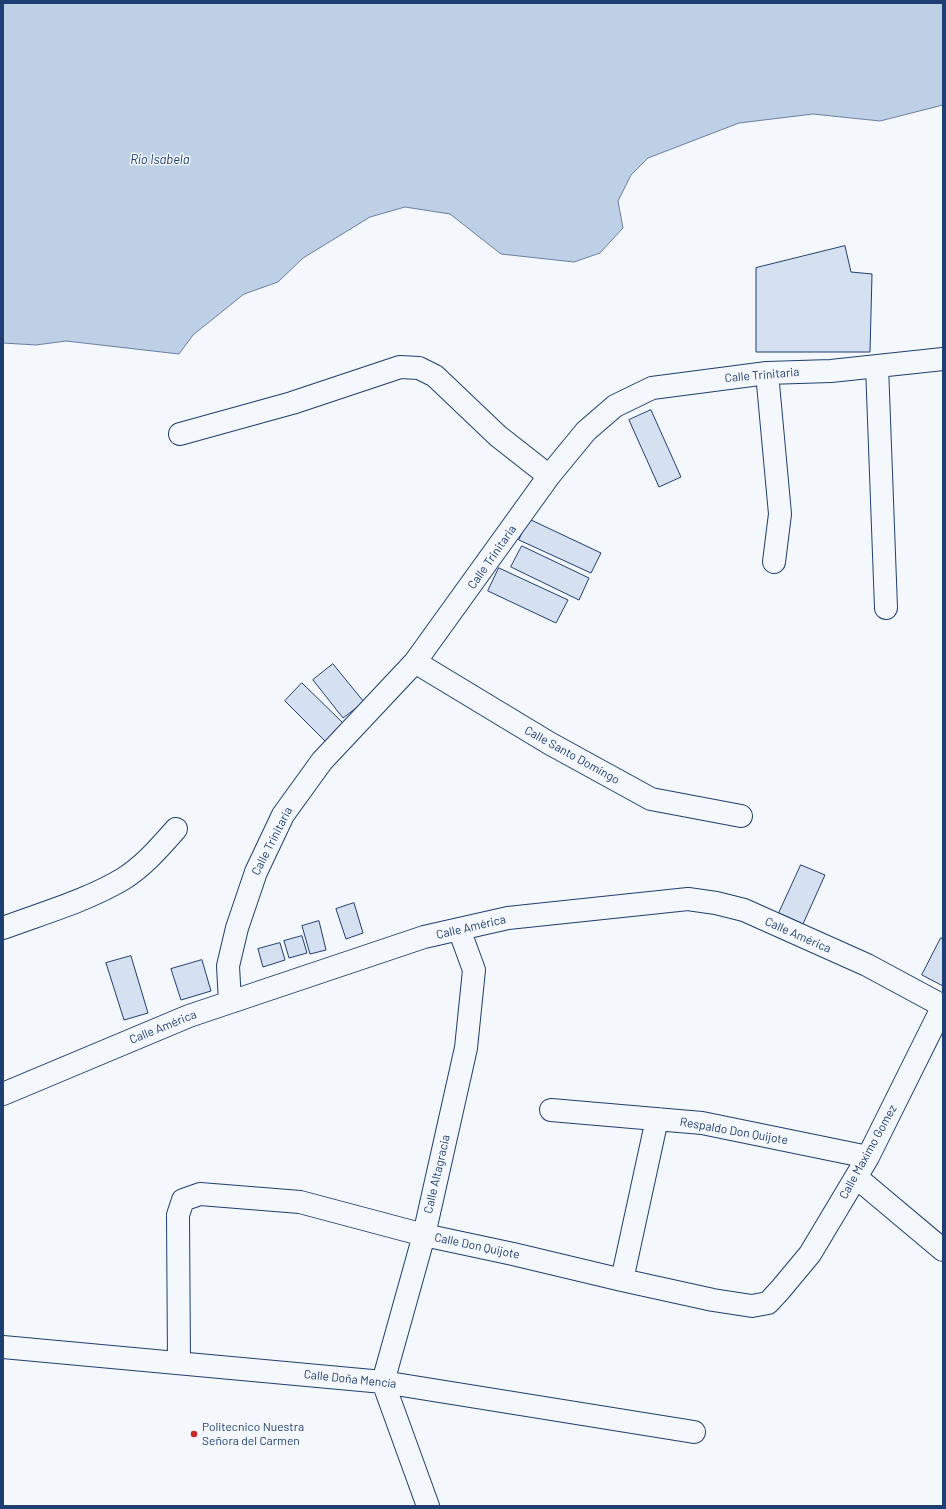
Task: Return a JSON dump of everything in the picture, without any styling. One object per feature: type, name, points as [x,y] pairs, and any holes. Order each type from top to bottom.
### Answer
[{"type":"street","name":"Calle Trinitaria","points":[[230,1002],[228,966],[237,928],[256,872],[282,815],[322,761],[415,662],[549,476],[586,431],[615,406],[652,388],[767,373],[831,371],[943,359]]},
{"type":"street","points":[[876,366],[886,608]]},
{"type":"street","points":[[180,434],[292,403],[400,367],[419,368],[435,376],[498,436],[549,476]]},
{"type":"street","points":[[767,373],[780,514],[774,562]]},
{"type":"street","name":"Calle Santo Domingo","points":[[415,662],[549,743],[651,799],[741,816]]},
{"type":"street","points":[[3,928],[90,896],[123,879],[148,859],[176,829]]},
{"type":"street","name":"Calle América","points":[[3,1094],[189,1016],[424,938],[508,918],[688,899],[744,910],[867,965],[943,1006]]},
{"type":"street","name":"Calle Altagracia","points":[[383,1382],[424,1235],[466,1048],[474,970],[459,929]]},
{"type":"street","name":"Calle Maximo Gomez","points":[[780,1290],[810,1254],[868,1157],[943,1006]]},
{"type":"street","name":"Respaldo Don Quijote","points":[[551,1110],[702,1123],[868,1157]]},
{"type":"street","points":[[622,1280],[657,1119]]},
{"type":"street","points":[[856,1176],[943,1250]]},
{"type":"street","name":"Calle Don Quijote","points":[[179,1363],[178,1214],[183,1200],[200,1194],[300,1202],[424,1235],[713,1300],[752,1306],[768,1302],[780,1290]]},
{"type":"street","name":"Calle Doña Mencía","points":[[3,1347],[383,1382],[694,1432]]},
{"type":"street","points":[[383,1382],[428,1506]]},
{"type":"water","name":"Río Isabela","points":[[3,3],[943,3],[943,105],[880,121],[813,114],[739,123],[648,158],[631,175],[618,201],[623,228],[600,253],[574,262],[501,254],[450,214],[405,207],[370,217],[303,258],[278,282],[244,294],[193,335],[179,354],[66,341],[36,345],[3,343]]},
{"type":"building","points":[[845,246],[851,272],[872,274],[870,352],[756,352],[756,268]]},
{"type":"building","points":[[651,410],[681,477],[659,487],[629,420]]},
{"type":"building","points":[[529,519],[601,553],[591,573],[519,540]]},
{"type":"building","points":[[522,546],[589,578],[579,600],[511,567]]},
{"type":"building","points":[[499,568],[568,600],[556,623],[488,591]]},
{"type":"building","points":[[333,664],[364,702],[343,718],[313,680]]},
{"type":"building","points":[[302,683],[343,723],[325,741],[285,701]]},
{"type":"building","points":[[801,865],[825,875],[803,924],[779,913]]},
{"type":"building","points":[[354,903],[363,933],[346,939],[336,909]]},
{"type":"building","points":[[319,921],[326,950],[310,954],[302,926]]},
{"type":"building","points":[[302,936],[307,953],[289,958],[284,941]]},
{"type":"building","points":[[941,938],[943,939],[943,986],[922,975]]},
{"type":"building","points":[[280,943],[285,960],[263,967],[258,949]]},
{"type":"building","points":[[131,956],[148,1013],[124,1020],[106,963]]},
{"type":"building","points":[[202,960],[211,991],[181,1000],[171,969]]},
{"type":"place","name":"Politecnico Nuestra Señora del Carmen","points":[[194,1434]]}]
